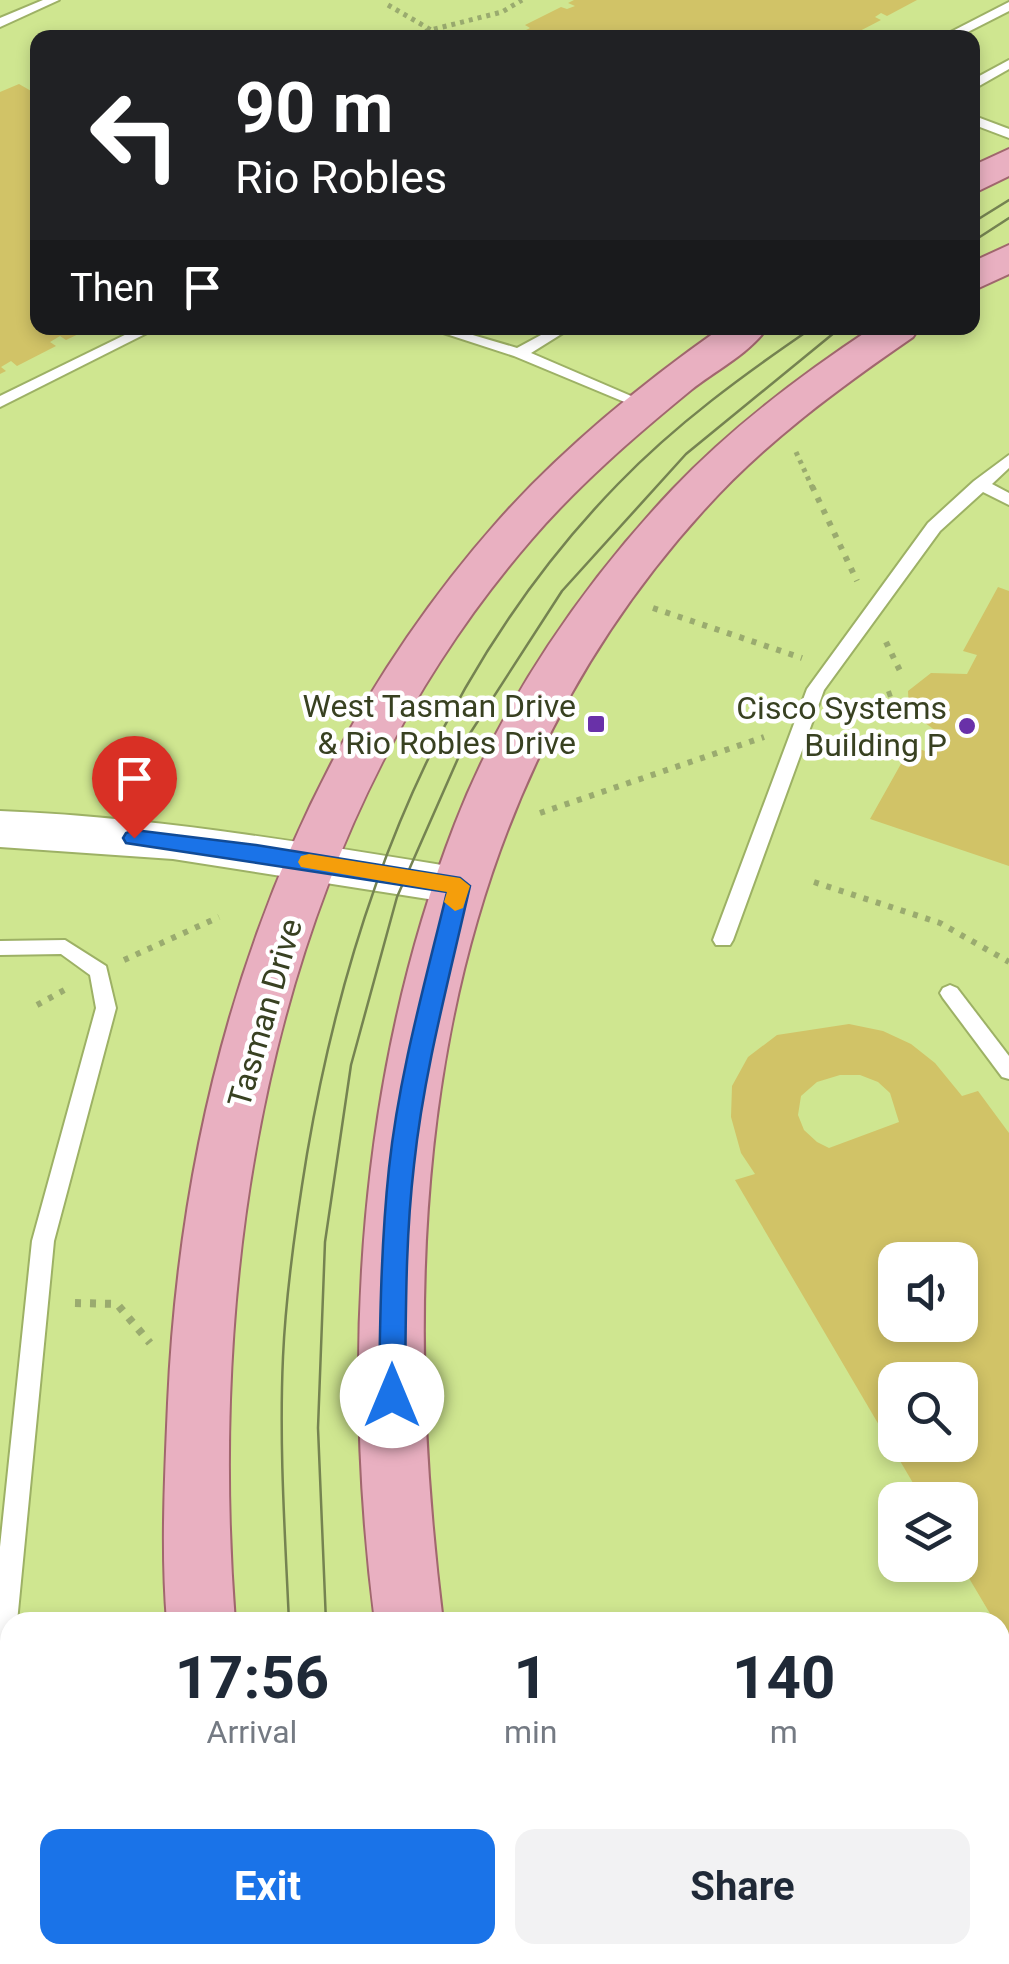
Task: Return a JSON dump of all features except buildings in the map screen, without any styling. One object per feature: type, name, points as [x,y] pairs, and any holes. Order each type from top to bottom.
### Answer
[{"type":"main road","points":[[980,179],[1009,160]]},
{"type":"main road","points":[[980,275],[1009,257]]},
{"type":"main road","name":"Tasman Drive","points":[[201,1612],[198,1430],[208,1279],[251,1038],[279,943],[385,713],[477,578],[515,529],[644,405],[738,335]]},
{"type":"main road","points":[[408,1612],[392,1396],[402,1166],[418,1060],[460,886],[484,818],[519,740],[609,598],[664,526],[788,406],[889,335]]},
{"type":"street","points":[[0,828],[134,838],[460,886]]},
{"type":"lane","points":[[0,23],[54,0]]},
{"type":"lane","points":[[958,30],[984,14],[1009,6]]},
{"type":"lane","points":[[980,81],[1009,64]]},
{"type":"lane","points":[[980,122],[1009,134]]},
{"type":"lane","points":[[0,402],[136,335]]},
{"type":"lane","points":[[459,335],[519,353],[644,405]]},
{"type":"lane","points":[[519,353],[551,335]]},
{"type":"lane","points":[[723,940],[816,689],[934,527],[1009,460]]},
{"type":"lane","points":[[980,484],[1009,500]]},
{"type":"lane","points":[[0,948],[65,947],[99,971],[106,1008],[43,1241],[6,1612]]},
{"type":"lane","points":[[950,993],[1009,1072]]},
{"type":"path","points":[[388,5],[430,30],[502,12],[522,0]]},
{"type":"path","points":[[792,442],[902,675]]},
{"type":"path","points":[[647,606],[831,668]]},
{"type":"path","points":[[534,813],[547,814],[895,692]]},
{"type":"path","points":[[814,882],[910,910],[972,936],[1009,962]]},
{"type":"path","points":[[75,1303],[117,1304],[161,1357]]},
{"type":"shaded area","points":[[0,0],[1009,0],[1009,1612],[0,1612]]},
{"type":"tram line","points":[[980,218],[1009,200]]},
{"type":"tram line","points":[[980,237],[1009,218]]},
{"type":"tram line","points":[[289,1612],[282,1390],[292,1255],[325,1062],[348,971],[377,882],[452,711],[500,631],[555,555],[618,484],[663,441],[802,335]]},
{"type":"tram line","points":[[326,1612],[318,1428],[325,1242],[351,1065],[397,897],[467,738],[562,591],[686,454],[831,335]]},
{"type":"slow traffic","points":[[309,862],[460,886],[455,902]]},
{"type":"place","name":"West Tasman Drive & Rio Robles Drive","points":[[596,724]]},
{"type":"place","name":"Cisco Systems Building P","points":[[967,726]]},
{"type":"route","points":[[134,838],[256,852],[460,886],[418,1060],[402,1166],[394,1276],[392,1396]]}]
